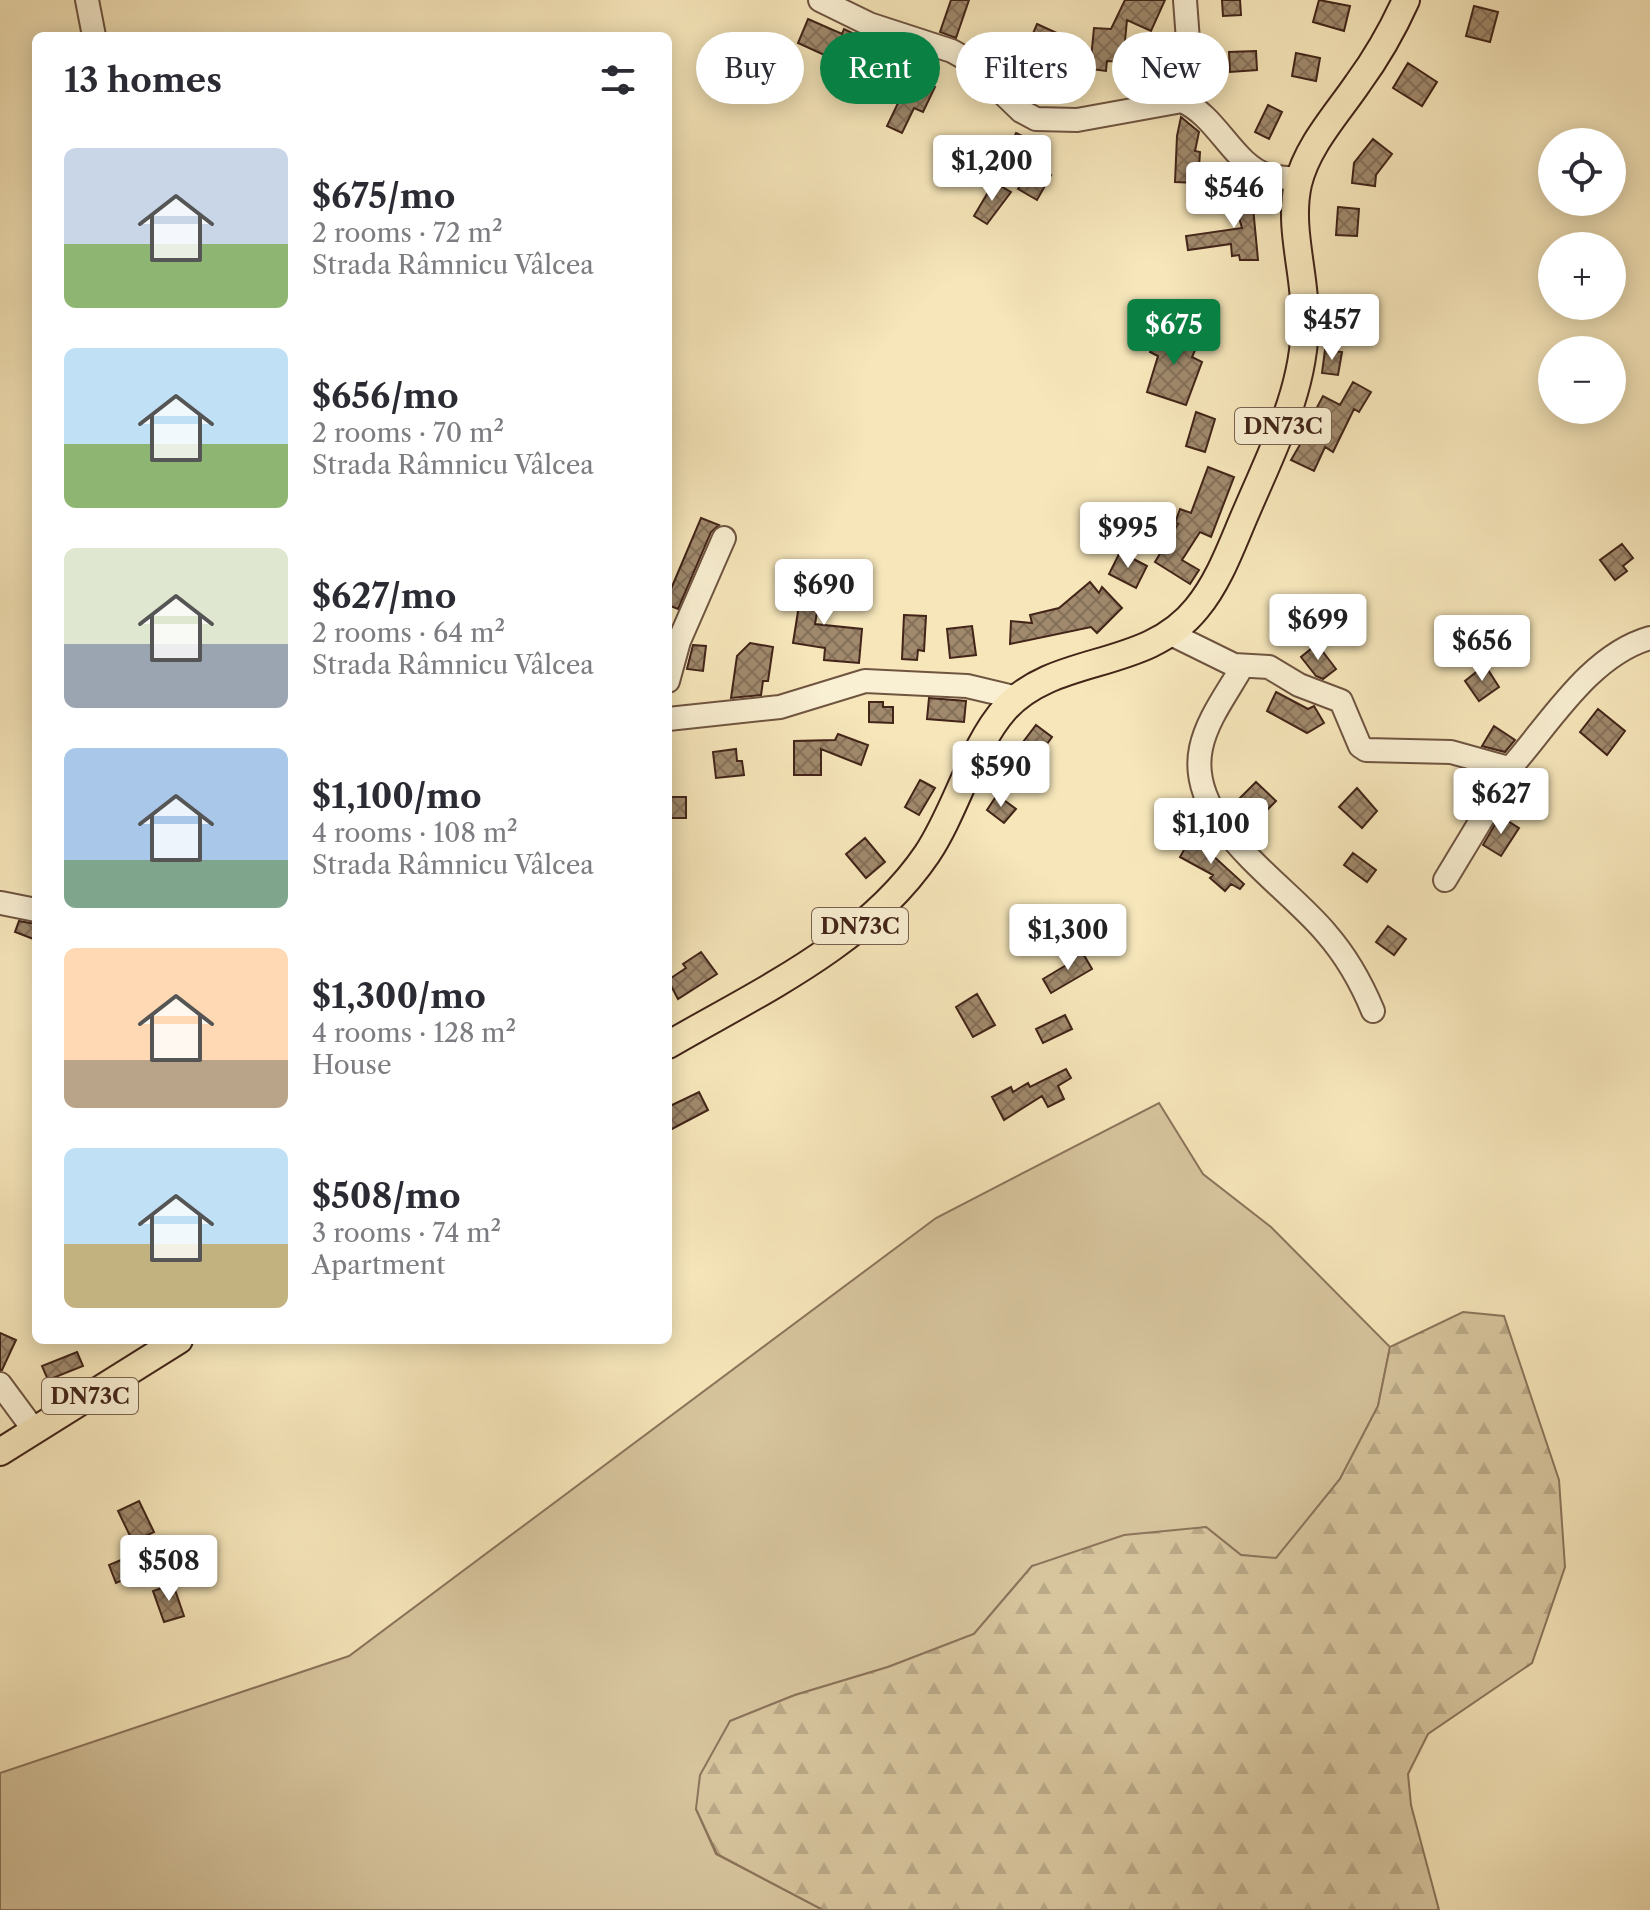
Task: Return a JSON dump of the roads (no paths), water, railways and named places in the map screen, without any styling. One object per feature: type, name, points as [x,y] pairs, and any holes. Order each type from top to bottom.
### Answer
[{"type":"main road","name":"DN73C","points":[[672,1043],[809,962],[864,923],[893,895],[940,833],[992,727],[1018,698],[1044,682],[1137,652],[1171,634],[1197,609],[1219,575],[1291,408],[1301,368],[1305,320],[1296,212],[1299,179],[1313,149],[1380,49],[1406,0]]},
{"type":"main road","name":"DN73C","points":[[0,1452],[171,1344]]},
{"type":"street","points":[[87,0],[93,32]]},
{"type":"street","points":[[820,0],[869,24],[952,51],[968,60],[1021,111],[1036,119],[1067,121],[1165,104]]},
{"type":"street","points":[[1185,0],[1187,32]]},
{"type":"street","points":[[1187,104],[1202,113],[1253,168],[1267,175],[1299,179]]},
{"type":"street","points":[[672,666],[679,641],[724,538]]},
{"type":"street","points":[[1171,634],[1242,667],[1269,667],[1299,685],[1341,701],[1364,750],[1451,752],[1505,767],[1512,766],[1572,694],[1616,655],[1650,638]]},
{"type":"street","points":[[1242,667],[1209,725],[1201,749],[1200,775],[1206,801],[1250,856],[1324,930],[1350,964],[1373,1011]]},
{"type":"street","points":[[672,719],[780,707],[865,681],[967,686],[1018,698]]},
{"type":"street","points":[[1445,880],[1500,789],[1505,767]]},
{"type":"street","points":[[1,903],[32,909]]},
{"type":"street","points":[[0,1384],[34,1430]]}]
